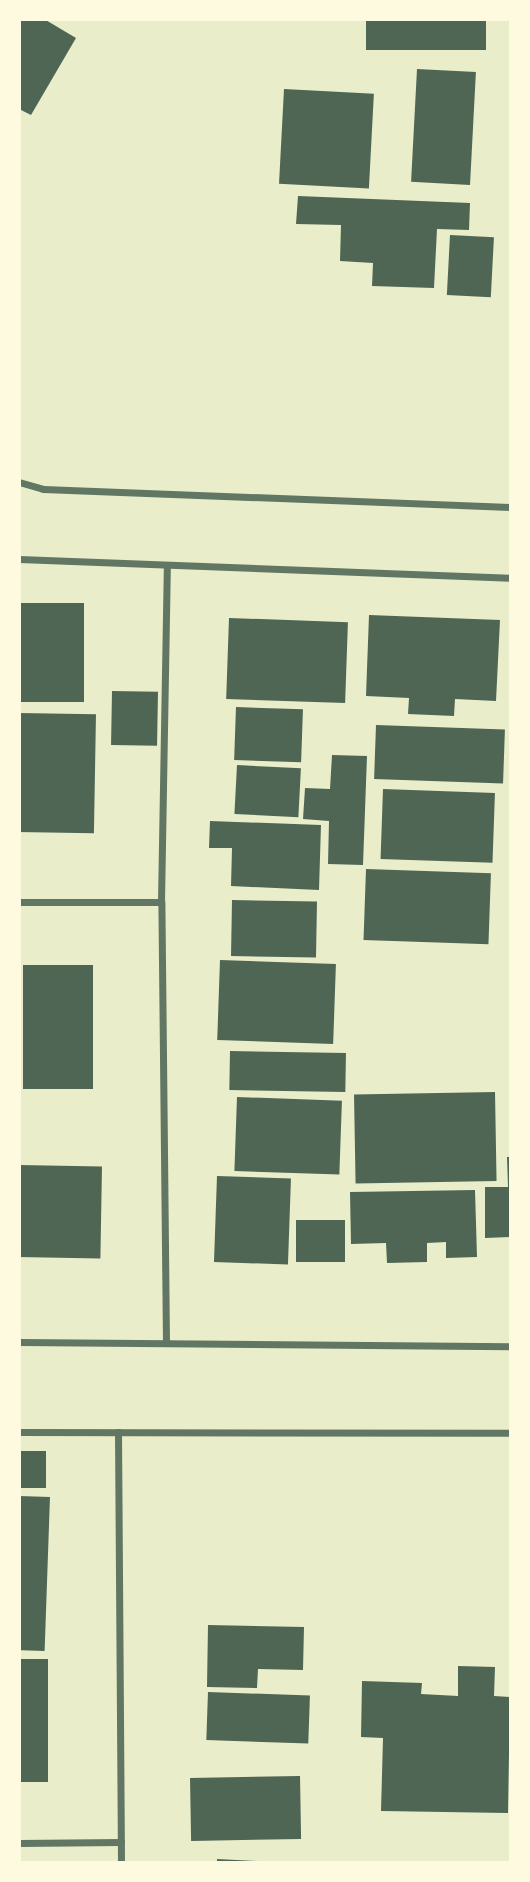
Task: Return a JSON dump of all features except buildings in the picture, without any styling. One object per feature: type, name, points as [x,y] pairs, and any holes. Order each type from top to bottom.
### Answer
[{"type":"street","points":[[19,482],[43,489],[511,507]]},
{"type":"street","points":[[19,559],[511,578]]},
{"type":"street","points":[[166,1343],[161,902],[167,565]]},
{"type":"street","points":[[19,902],[161,902]]},
{"type":"street","points":[[19,1342],[511,1346]]},
{"type":"street","points":[[19,1432],[511,1433]]},
{"type":"street","points":[[118,1432],[121,1863]]},
{"type":"street","points":[[19,1843],[121,1842]]}]
